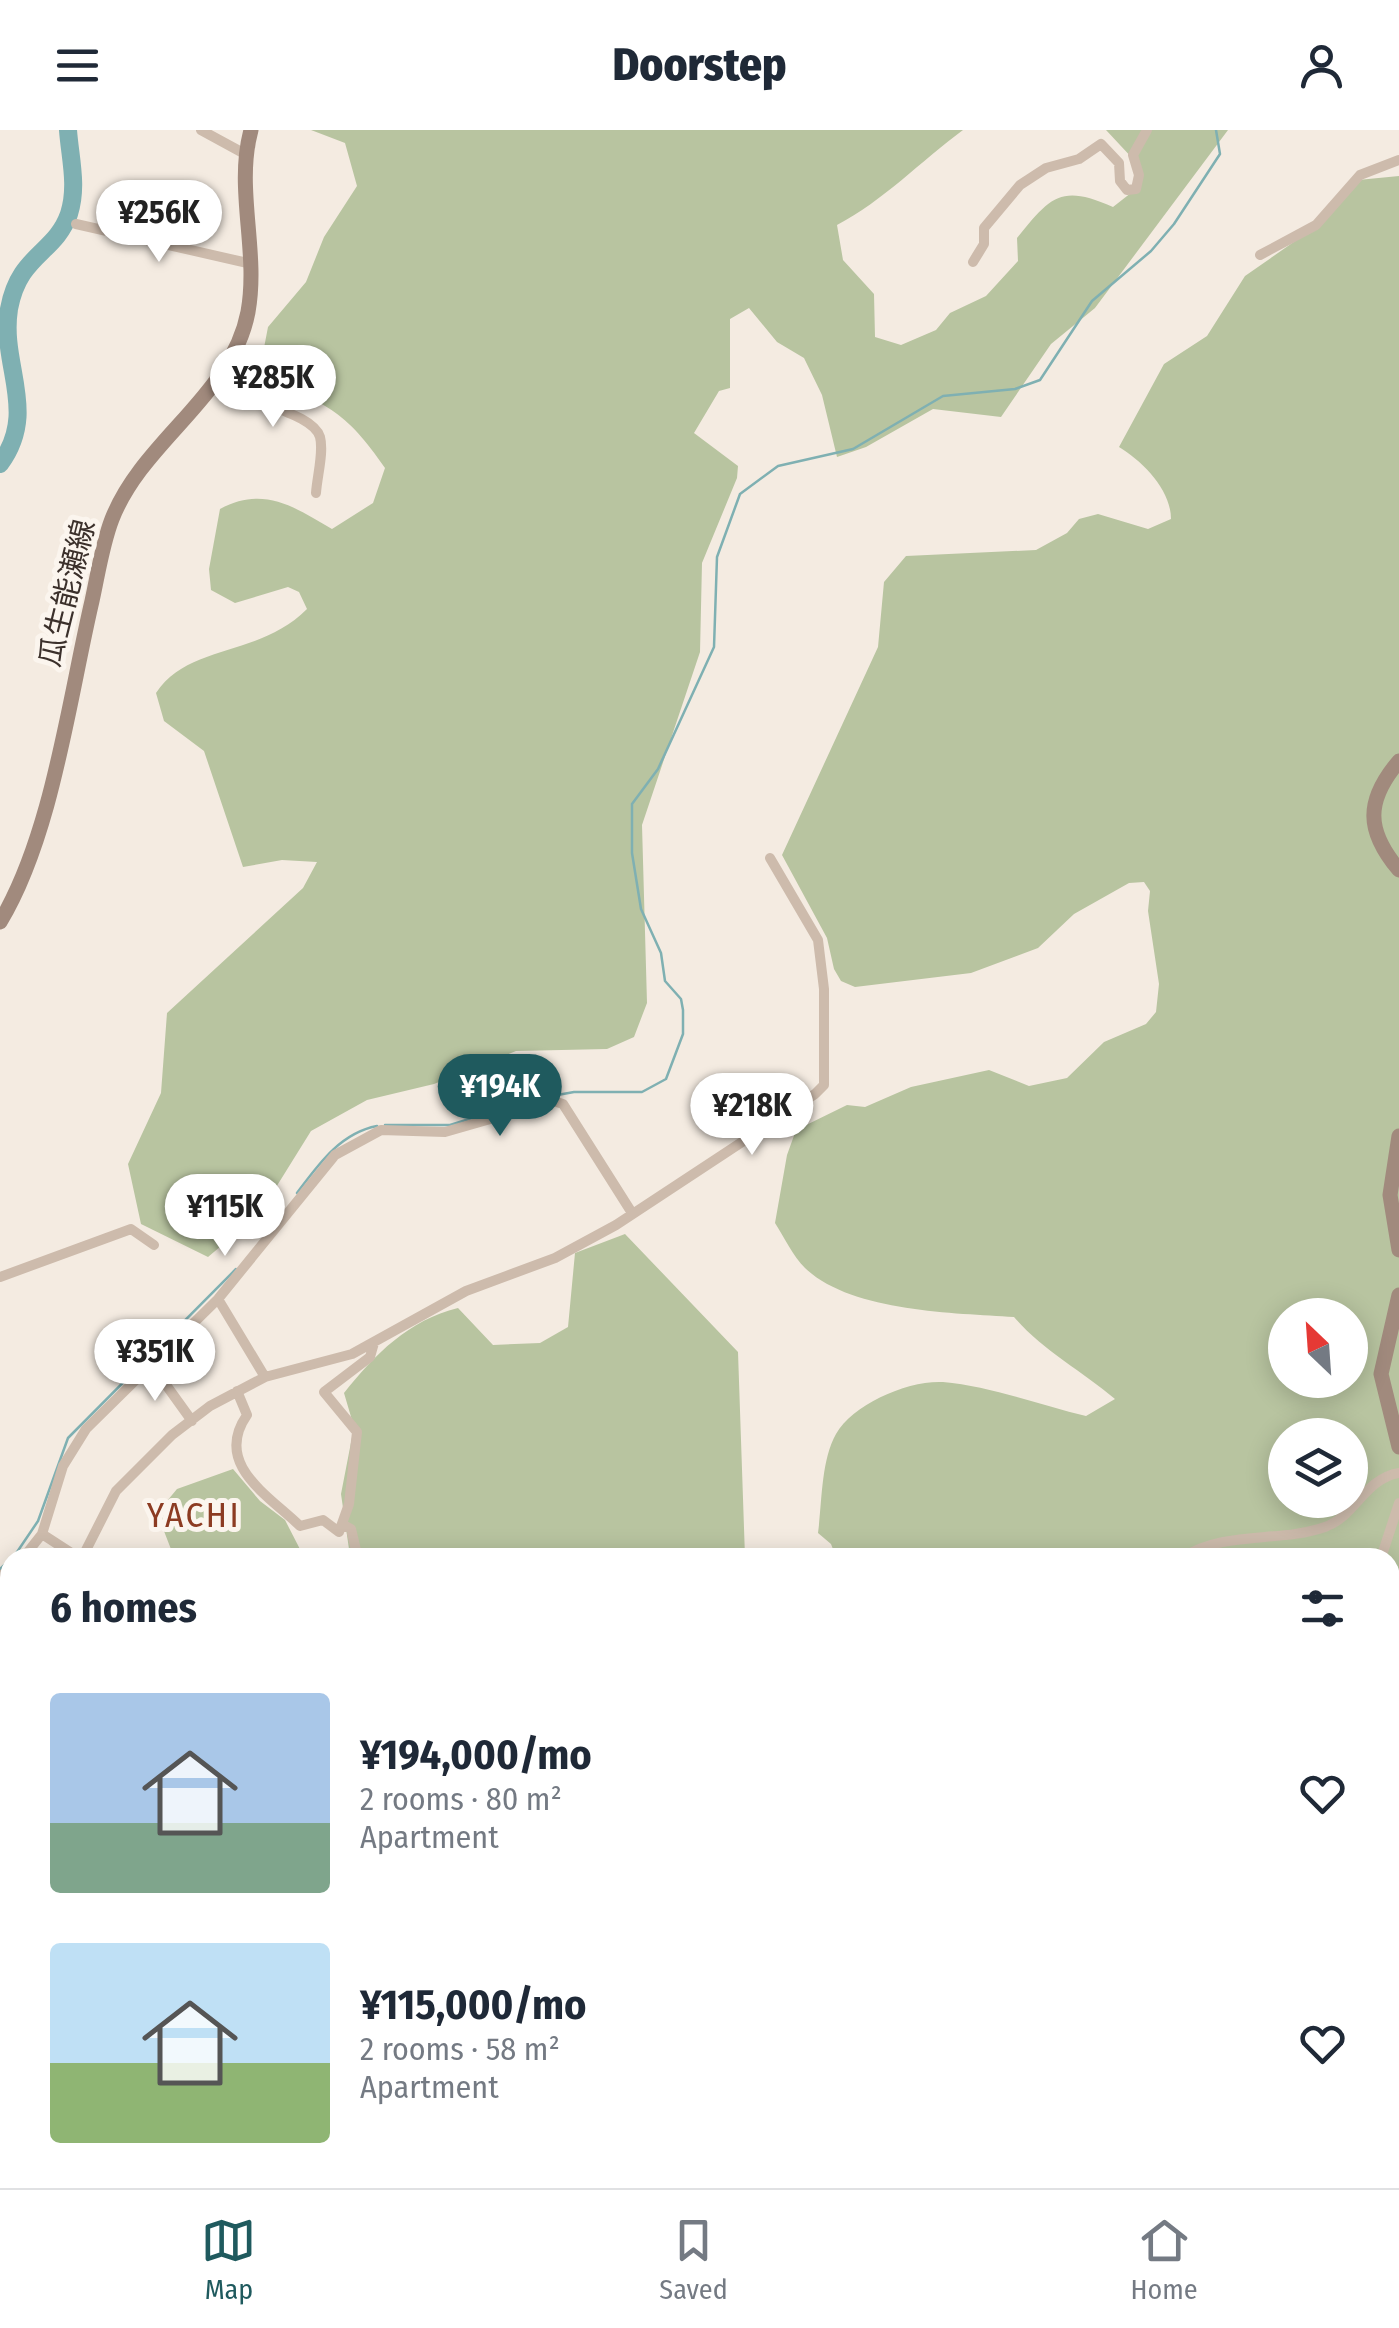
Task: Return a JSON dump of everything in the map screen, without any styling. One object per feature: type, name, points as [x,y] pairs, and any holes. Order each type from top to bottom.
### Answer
[{"type":"main road","name":"瓜生能瀬線","points":[[0,922],[39,830],[113,518],[144,460],[219,379],[239,347],[248,311],[252,264],[244,154],[250,130]]},
{"type":"main road","points":[[1399,761],[1372,813],[1374,836],[1399,870]]},
{"type":"main road","points":[[1399,1136],[1390,1195],[1399,1250]]},
{"type":"main road","points":[[1399,1295],[1380,1374],[1382,1396],[1399,1447]]},
{"type":"street","points":[[200,130],[244,154]]},
{"type":"street","points":[[973,262],[992,216],[1020,185],[1046,168],[1079,160],[1101,144],[1119,163],[1120,181],[1127,190],[1136,189],[1139,175],[1133,155],[1146,130]]},
{"type":"street","points":[[1260,255],[1316,225],[1360,175],[1399,160]]},
{"type":"street","points":[[76,224],[252,264]]},
{"type":"street","points":[[219,379],[230,392],[310,422],[320,438],[316,493]]},
{"type":"street","points":[[86,1548],[116,1491],[192,1420],[237,1391],[266,1377],[352,1354],[418,1314],[555,1258],[632,1213],[824,1085],[824,988],[818,940],[770,858]]},
{"type":"street","points":[[31,1548],[42,1534],[63,1466],[86,1429],[218,1299],[335,1155],[381,1130],[445,1132],[553,1101],[563,1104],[632,1213]]},
{"type":"street","points":[[0,1277],[131,1228],[154,1245]]},
{"type":"street","points":[[218,1299],[266,1377]]},
{"type":"street","points":[[237,1391],[247,1415],[234,1438],[234,1446],[248,1478],[300,1526],[322,1520],[334,1533],[344,1525],[357,1432],[324,1392],[370,1357],[374,1343]]},
{"type":"street","points":[[150,1364],[192,1420]]},
{"type":"street","points":[[1206,1548],[1220,1542],[1328,1526],[1376,1481],[1399,1473]]},
{"type":"street","points":[[1385,1548],[1399,1503]]},
{"type":"street","points":[[344,1525],[351,1530],[356,1548]]},
{"type":"street","points":[[42,1534],[65,1548]]},
{"type":"green space","points":[[311,130],[963,130],[886,193],[837,225],[843,260],[874,294],[875,337],[901,345],[936,330],[950,313],[986,296],[1018,261],[1017,238],[1039,212],[1058,198],[1081,196],[1113,207],[1136,189],[1134,160],[1106,130],[1228,130],[1095,308],[1051,344],[1001,417],[933,409],[866,447],[837,457],[822,395],[804,358],[777,342],[749,308],[730,319],[730,388],[719,391],[694,433],[738,466],[737,478],[702,563],[700,652],[642,825],[647,1003],[634,1037],[607,1049],[516,1051],[434,1084],[367,1100],[311,1131],[260,1213],[208,1257],[141,1224],[128,1164],[161,1093],[167,1013],[303,888],[317,862],[282,860],[243,867],[204,751],[164,721],[156,693],[187,666],[267,636],[307,609],[299,592],[288,587],[235,603],[211,590],[209,569],[220,509],[236,502],[264,499],[291,506],[332,529],[373,503],[385,468],[358,433],[332,410],[300,393],[258,379],[268,327],[306,282],[324,237],[357,186],[345,143]]},
{"type":"green space","points":[[1399,176],[1399,1548],[833,1548],[818,1533],[827,1456],[844,1423],[883,1396],[914,1385],[943,1382],[1086,1416],[1115,1399],[1014,1317],[876,1302],[825,1283],[805,1268],[775,1223],[787,1155],[796,1130],[847,1105],[865,1107],[911,1087],[989,1070],[1029,1086],[1067,1078],[1104,1042],[1146,1024],[1156,1012],[1159,984],[1148,911],[1150,891],[1144,882],[1129,883],[1074,914],[1038,948],[971,973],[855,987],[841,981],[834,969],[827,938],[782,855],[878,647],[884,582],[906,556],[1036,550],[1067,533],[1079,519],[1098,514],[1148,529],[1171,519],[1166,497],[1154,477],[1119,447],[1164,364],[1207,336],[1245,276],[1318,225],[1358,180]]},
{"type":"green space","points":[[625,1234],[738,1352],[745,1548],[349,1548],[341,1494],[354,1427],[344,1393],[394,1340],[440,1313],[458,1308],[493,1345],[540,1343],[568,1327],[575,1253]]},
{"type":"green space","points":[[233,1469],[260,1501],[285,1520],[299,1548],[171,1548],[157,1513],[177,1489]]},
{"type":"waterway","points":[[0,464],[17,425],[9,309],[21,277],[55,238],[69,214],[73,182],[68,130]]},
{"type":"waterway","points":[[385,1125],[450,1125],[530,1100],[574,1092],[642,1092],[666,1079],[683,1034],[683,1010],[681,999],[665,981],[661,953],[641,909],[632,853],[632,804],[658,769],[714,647],[717,557],[740,494],[778,466],[853,449],[943,396],[1015,389],[1040,380],[1092,301],[1151,251],[1174,224],[1220,154],[1216,130]]},
{"type":"waterway","points":[[297,1193],[341,1143],[377,1126]]},
{"type":"waterway","points":[[20,1548],[38,1521],[68,1438],[236,1269]]},
{"type":"district","name":"YACHI","points":[[194,1515]]}]
